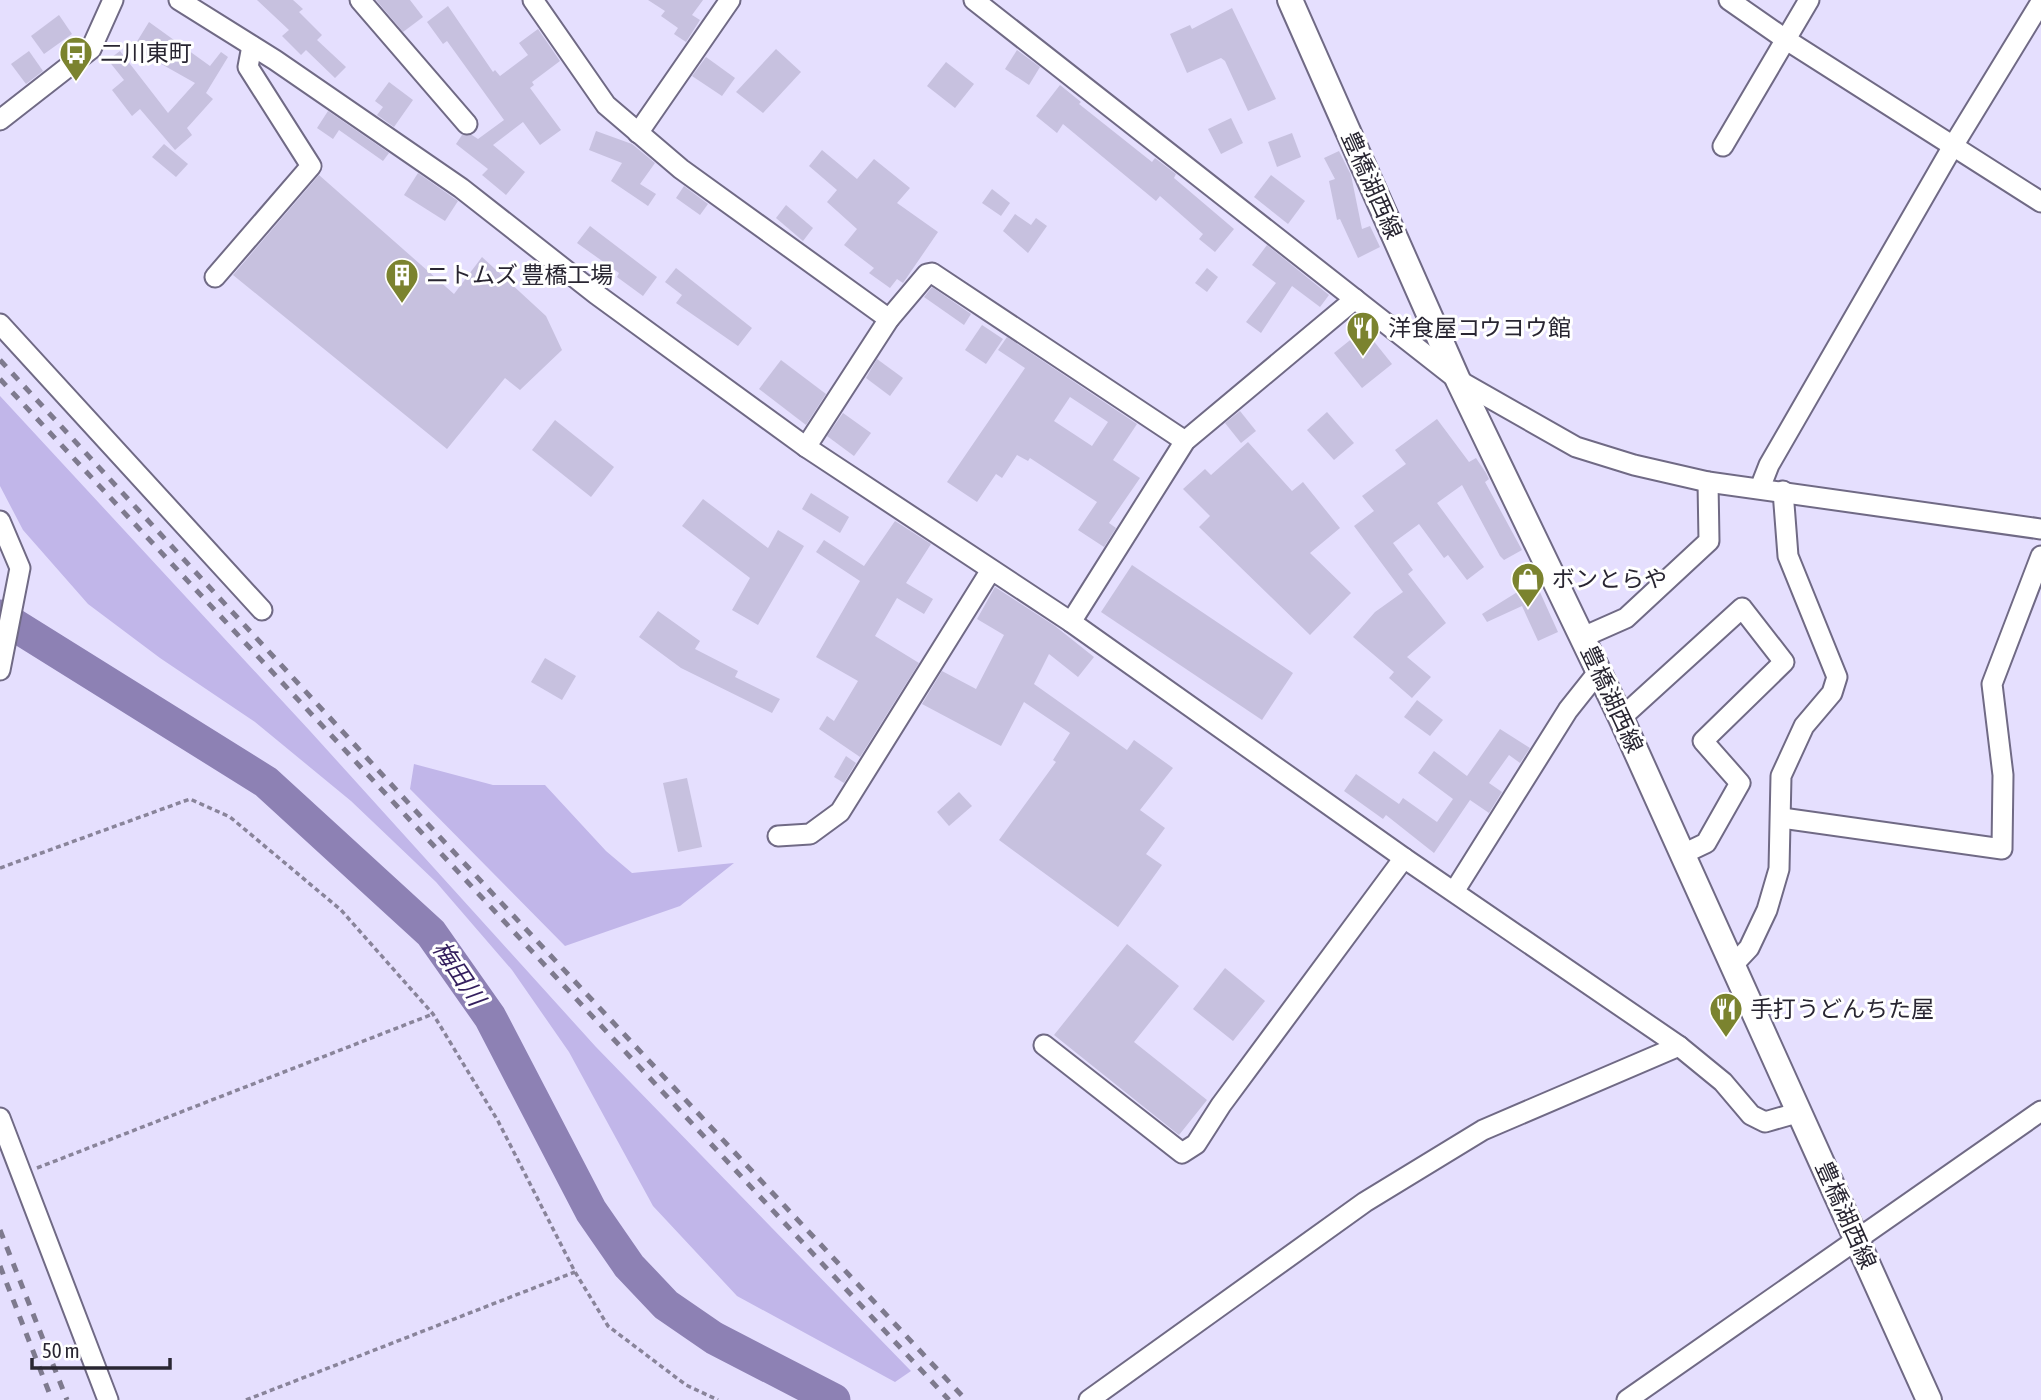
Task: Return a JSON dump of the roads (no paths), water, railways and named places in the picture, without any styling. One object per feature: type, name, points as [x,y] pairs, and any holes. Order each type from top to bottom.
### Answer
[{"type":"main road","name":"豊橋湖西線","points":[[1290,0],[1458,380],[1621,718],[1929,1400]]},
{"type":"street","points":[[0,120],[92,49],[113,0]]},
{"type":"street","points":[[179,0],[252,46],[461,188],[596,294],[806,447],[1071,622],[1404,858],[1455,890],[1679,1046],[1723,1082],[1751,1115],[1765,1122],[1800,1112]]},
{"type":"street","points":[[360,0],[467,124]]},
{"type":"street","points":[[533,0],[606,105],[681,169],[889,319]]},
{"type":"street","points":[[638,133],[730,0]]},
{"type":"street","points":[[974,0],[1458,380],[1576,447],[1634,465],[1708,482],[2041,529]]},
{"type":"street","points":[[1729,0],[1785,39],[2041,202]]},
{"type":"street","points":[[1723,146],[1809,0]]},
{"type":"street","points":[[1760,488],[1769,465],[1953,146],[2041,2]]},
{"type":"street","points":[[215,276],[311,166],[248,67],[252,46]]},
{"type":"street","points":[[806,447],[889,319],[927,274],[932,273],[1185,441]]},
{"type":"street","points":[[1071,622],[1185,441],[1355,299]]},
{"type":"street","points":[[0,324],[262,610]]},
{"type":"street","points":[[1583,637],[1626,618],[1709,541],[1708,482]]},
{"type":"street","points":[[1734,964],[1749,947],[1767,910],[1779,869],[1781,776],[1804,726],[1832,693],[1837,677],[1788,556],[1783,491]]},
{"type":"street","points":[[0,522],[20,568],[1,665]]},
{"type":"street","points":[[1782,818],[2002,849],[2003,775],[1992,684],[2041,556]]},
{"type":"street","points":[[778,836],[810,834],[840,812],[991,570]]},
{"type":"street","points":[[1621,718],[1742,608],[1784,662],[1703,741],[1740,783],[1706,843],[1683,854]]},
{"type":"street","points":[[1455,890],[1568,710],[1599,671]]},
{"type":"street","points":[[1044,1045],[1182,1153],[1196,1144],[1221,1105],[1404,858]]},
{"type":"street","points":[[1089,1400],[1365,1202],[1483,1130],[1679,1046]]},
{"type":"street","points":[[1627,1400],[2041,1111]]},
{"type":"street","points":[[0,1118],[108,1400]]},
{"type":"waterway","name":"梅田川","points":[[0,616],[266,782],[431,933],[490,1017],[591,1211],[629,1266],[666,1305],[714,1338],[834,1400]]},
{"type":"railway","points":[[0,360],[437,834],[966,1400]]},
{"type":"railway","points":[[0,379],[949,1400]]},
{"type":"railway","points":[[0,1230],[67,1400]]},
{"type":"railway","points":[[0,1266],[52,1400]]},
{"type":"place","name":"二川東町","points":[[76,83]]},
{"type":"place","name":"ニトムズ 豊橋工場","points":[[402,305]]},
{"type":"place","name":"洋食屋コウヨウ館","points":[[1363,358]]},
{"type":"place","name":"ボンとらや","points":[[1528,609]]},
{"type":"place","name":"手打うどんちた屋","points":[[1726,1039]]}]
